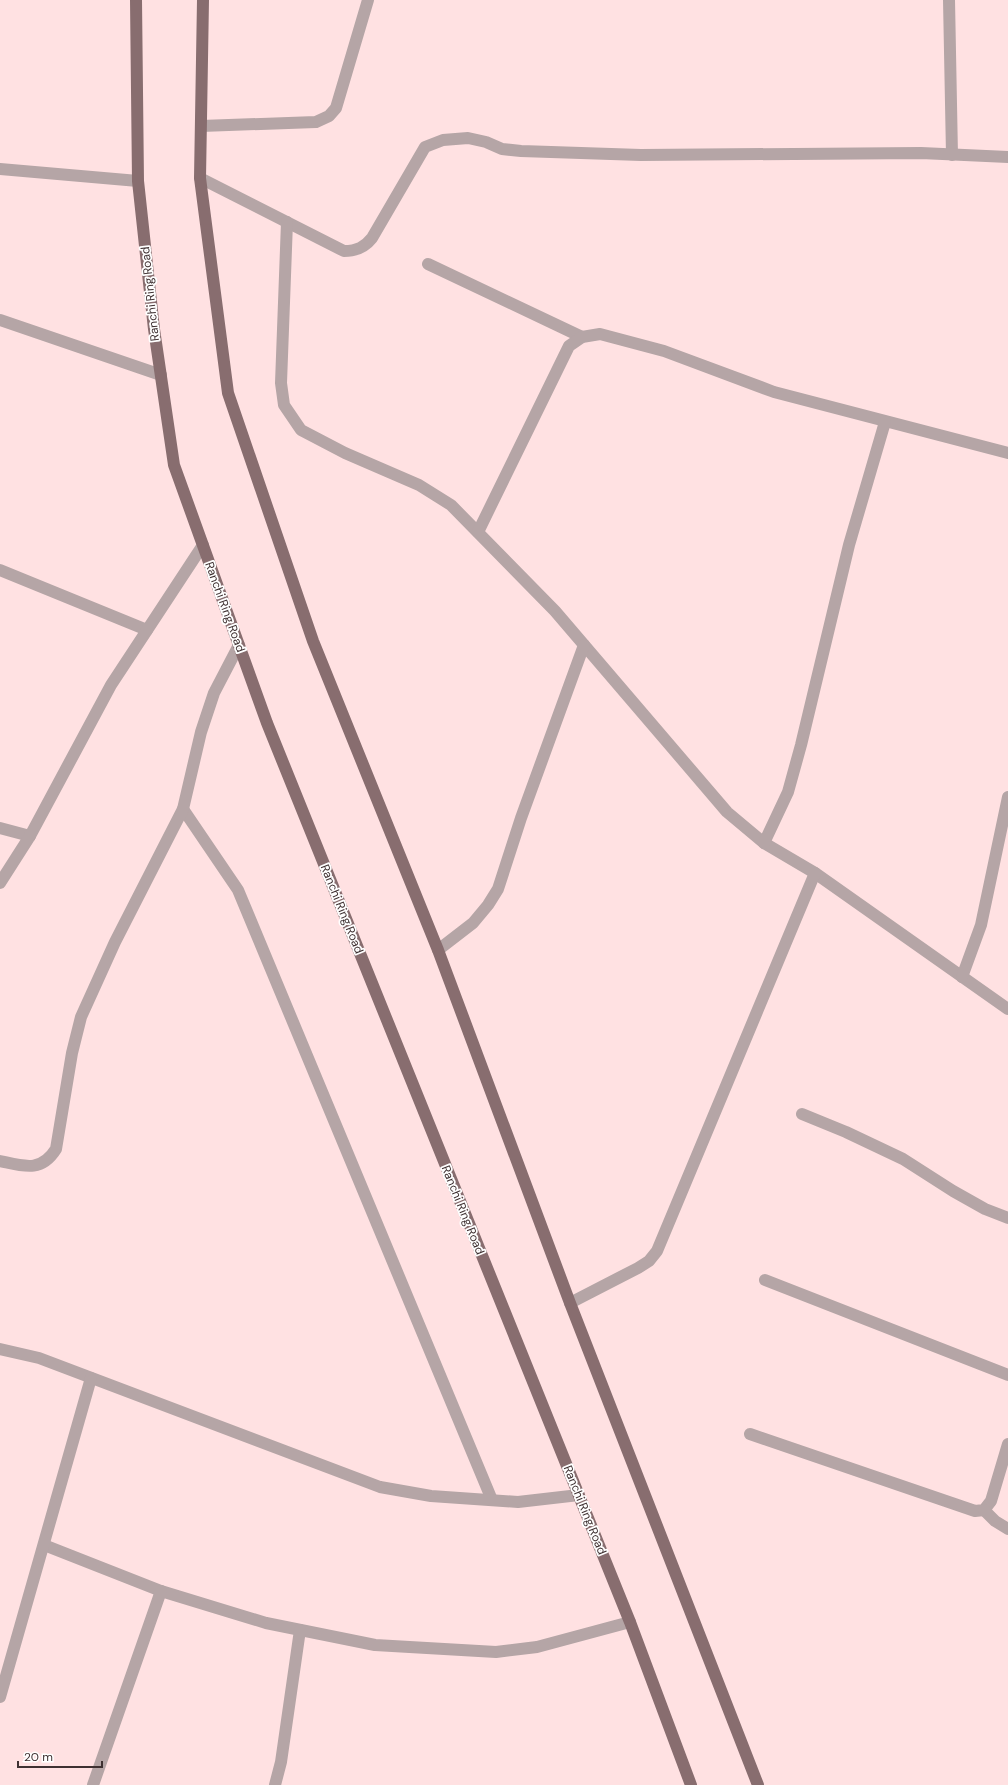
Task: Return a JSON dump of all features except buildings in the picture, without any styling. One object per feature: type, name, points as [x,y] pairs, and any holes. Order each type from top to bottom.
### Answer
[{"type":"main road","name":"Ranchi Ring Road","points":[[136,0],[138,181],[154,329],[174,464],[267,723],[630,1622],[691,1785]]},
{"type":"main road","points":[[204,0],[200,178],[228,393],[313,641],[438,950],[570,1303],[758,1785]]},
{"type":"street","points":[[201,126],[316,122],[329,116],[336,108],[368,0]]},
{"type":"street","points":[[949,0],[952,155]]},
{"type":"street","points":[[200,178],[344,252],[360,249],[372,238],[425,147],[443,140],[468,138],[486,142],[502,149],[581,153],[800,155],[921,153],[1008,157]]},
{"type":"street","points":[[0,169],[138,181]]},
{"type":"street","points":[[287,222],[281,383],[284,405],[292,419],[301,430],[339,450],[419,485],[452,505],[555,611],[727,812],[764,843],[815,873],[1008,1009]]},
{"type":"street","points":[[428,264],[582,336]]},
{"type":"street","points":[[0,320],[161,375]]},
{"type":"street","points":[[478,532],[569,346],[582,336],[600,334],[664,351],[774,392],[1008,453]]},
{"type":"street","points":[[764,843],[788,792],[801,745],[849,544],[885,422]]},
{"type":"street","points":[[0,883],[30,836],[112,686],[203,545]]},
{"type":"street","points":[[0,570],[147,630]]},
{"type":"street","points":[[0,1161],[20,1165],[41,1164],[50,1159],[56,1149],[72,1053],[81,1017],[112,949],[183,809],[201,732],[214,693],[239,645]]},
{"type":"street","points":[[438,950],[472,923],[488,906],[498,889],[521,818],[584,645]]},
{"type":"street","points":[[962,977],[981,925],[1008,797]]},
{"type":"street","points":[[183,809],[238,890],[492,1500]]},
{"type":"street","points":[[0,828],[30,836]]},
{"type":"street","points":[[570,1303],[638,1268],[648,1262],[657,1251],[815,873]]},
{"type":"street","points":[[802,1114],[896,1155],[953,1191],[1008,1218]]},
{"type":"street","points":[[765,1280],[1008,1375]]},
{"type":"street","points":[[0,1349],[39,1358],[380,1487],[431,1496],[518,1502],[579,1495]]},
{"type":"street","points":[[0,1697],[92,1378]]},
{"type":"street","points":[[750,1434],[975,1511],[984,1510],[991,1501],[1008,1444]]},
{"type":"street","points":[[984,1510],[1008,1529]]},
{"type":"street","points":[[44,1545],[162,1591],[266,1623],[375,1645],[496,1652],[537,1647],[630,1622]]},
{"type":"street","points":[[93,1785],[162,1591]]},
{"type":"street","points":[[275,1785],[281,1762],[300,1630]]}]
